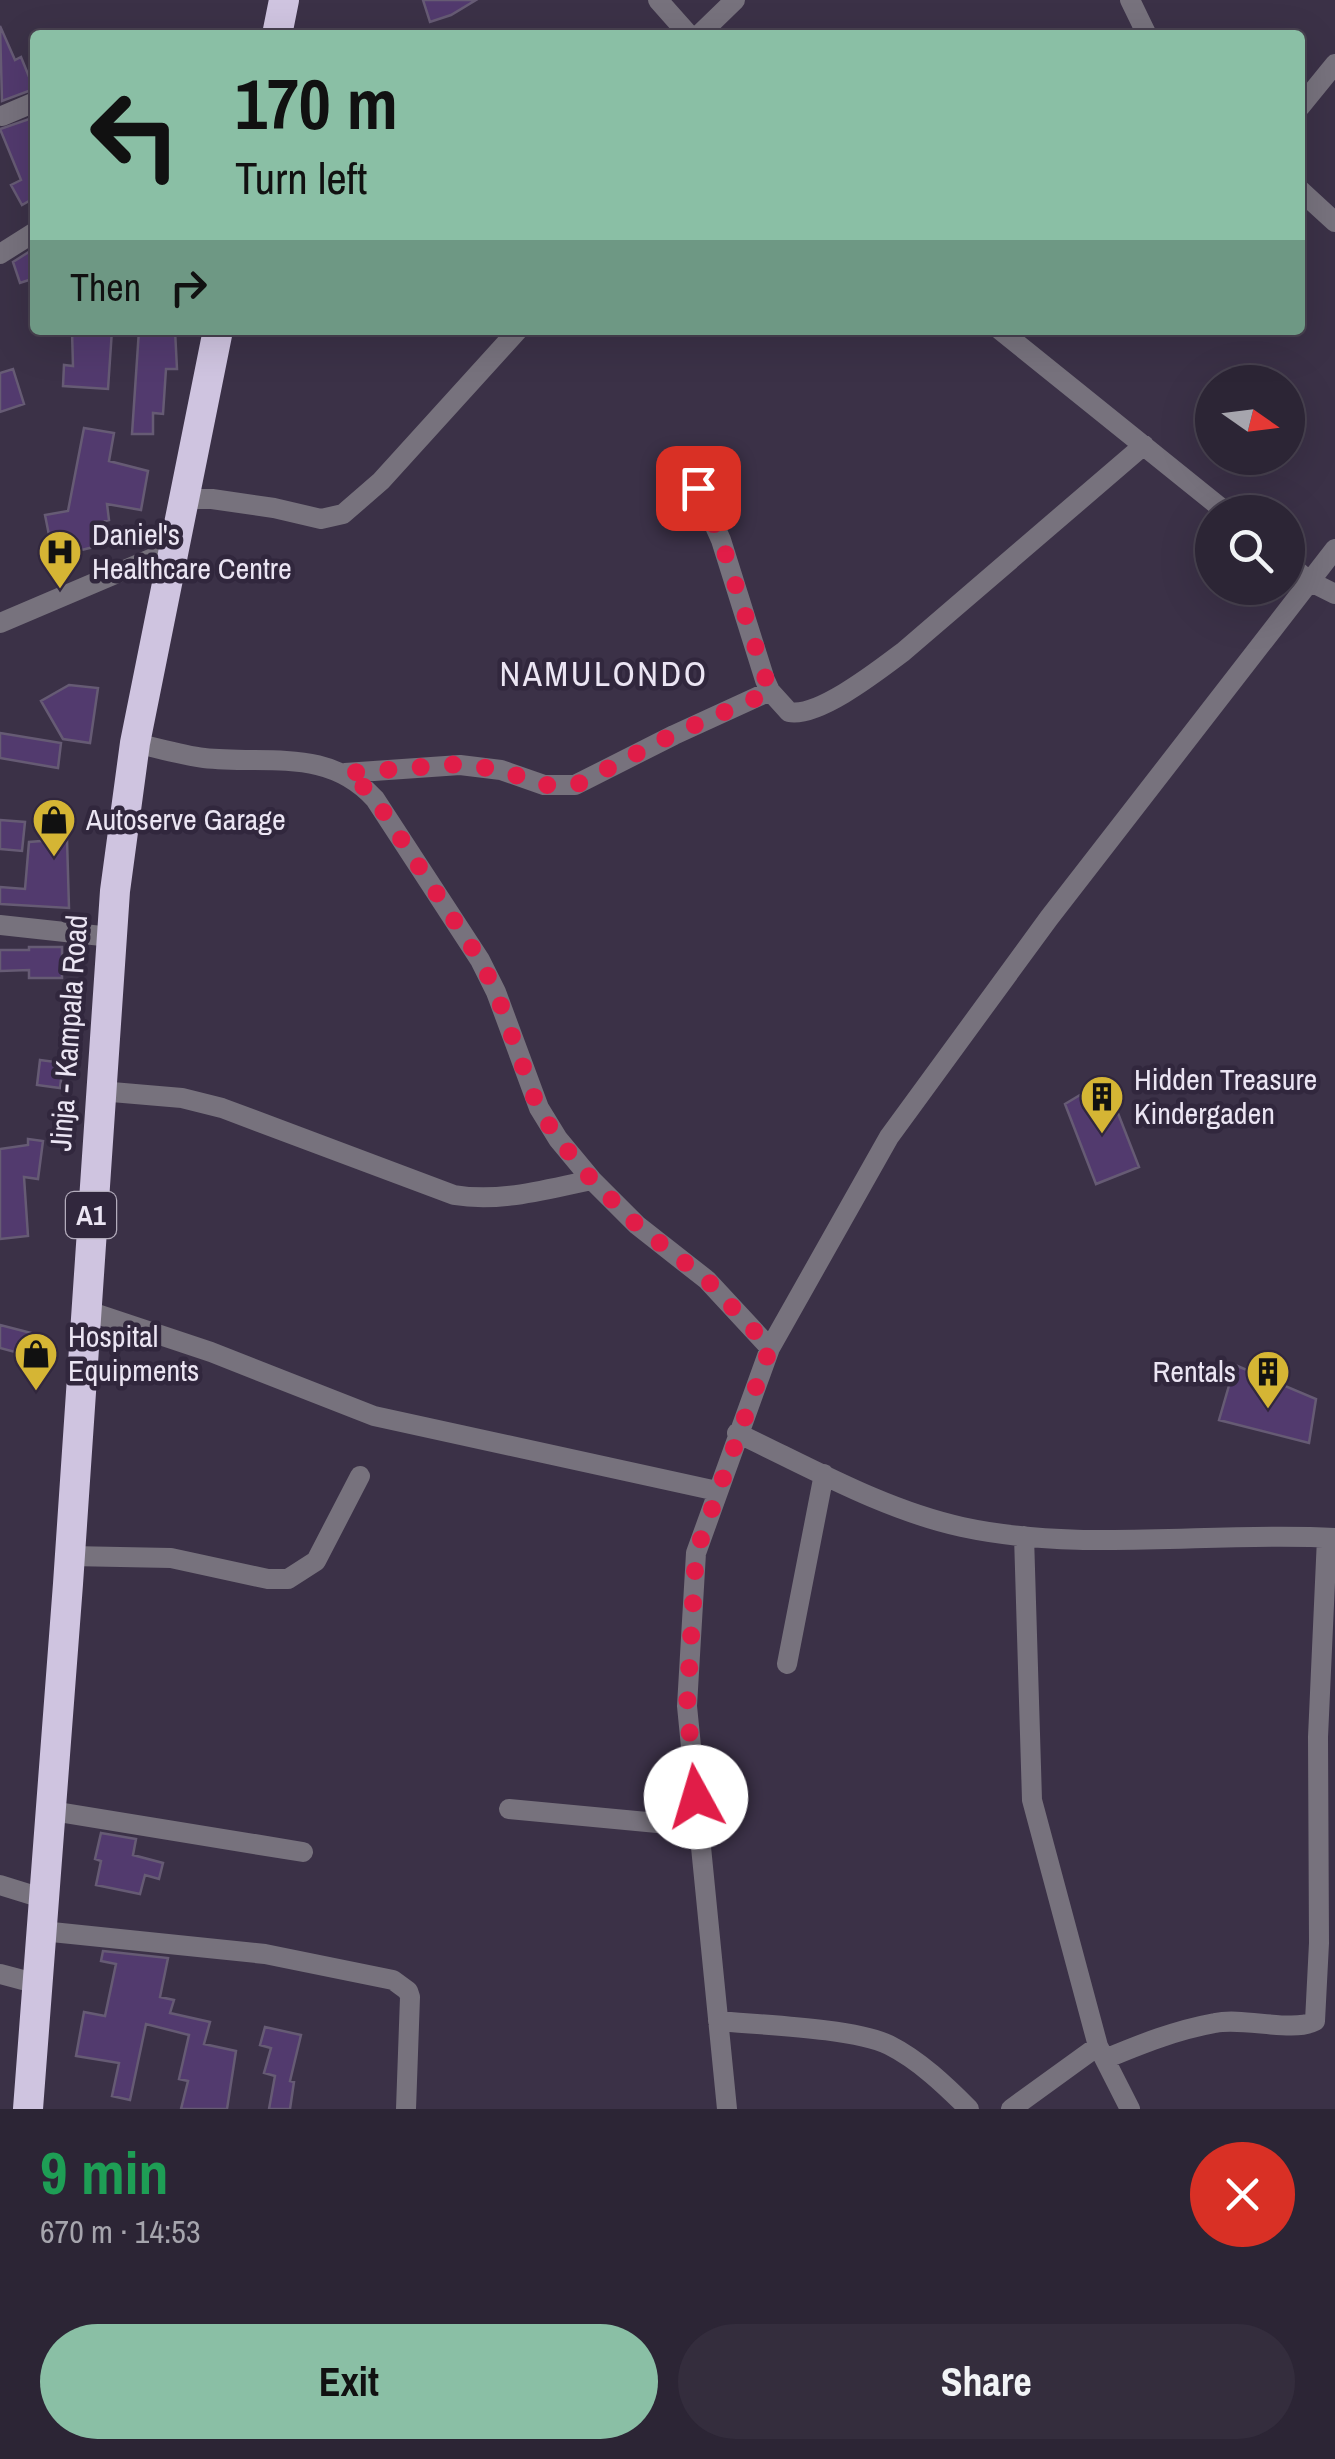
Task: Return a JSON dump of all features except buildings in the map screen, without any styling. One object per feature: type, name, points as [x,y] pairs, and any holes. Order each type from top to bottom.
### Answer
[{"type":"highway","points":[[278,30],[284,0]]},
{"type":"highway","name":"Jinja - Kampala Road","points":[[28,2109],[112,937],[135,742],[217,335]]},
{"type":"street","points":[[658,0],[685,30]]},
{"type":"street","points":[[704,30],[735,0]]},
{"type":"street","points":[[1130,0],[1145,30]]},
{"type":"street","points":[[1305,101],[1335,64]]},
{"type":"street","points":[[2,116],[30,104]]},
{"type":"street","points":[[1305,195],[1335,222]]},
{"type":"street","points":[[0,254],[30,235]]},
{"type":"street","points":[[184,500],[258,505],[321,519],[343,514],[381,481],[513,335]]},
{"type":"street","points":[[1006,335],[1205,495]]},
{"type":"street","points":[[698,488],[721,540],[770,692],[789,712],[807,712],[872,676],[1144,445]]},
{"type":"street","points":[[0,622],[174,549]]},
{"type":"street","points":[[727,2109],[687,1706],[696,1553],[770,1348],[889,1137],[1049,918],[1335,549]]},
{"type":"street","points":[[1305,578],[1335,594]]},
{"type":"street","points":[[135,742],[201,758],[294,761],[346,773],[460,764],[501,770],[544,785],[576,785],[674,734],[770,692]]},
{"type":"street","points":[[346,773],[375,799],[480,960],[496,992],[538,1108],[558,1139],[637,1225],[707,1280],[770,1348]]},
{"type":"street","points":[[0,925],[112,937]]},
{"type":"street","points":[[100,1091],[182,1098],[222,1108],[465,1197],[504,1198],[592,1180]]},
{"type":"street","points":[[85,1310],[211,1352],[374,1416],[718,1491]]},
{"type":"street","points":[[737,1433],[824,1474],[961,1526],[1024,1536],[1331,1538],[1318,1737],[1320,1943],[1315,2021],[1306,2026],[1217,2022],[1101,2052],[1011,2109]]},
{"type":"street","points":[[787,1664],[824,1474]]},
{"type":"street","points":[[70,1556],[171,1558],[268,1579],[288,1579],[316,1561],[360,1476]]},
{"type":"street","points":[[1024,1536],[1032,1800],[1101,2052],[1130,2109]]},
{"type":"street","points":[[509,1808],[700,1827]]},
{"type":"street","points":[[52,1811],[303,1852]]},
{"type":"street","points":[[0,1885],[45,1899]]},
{"type":"street","points":[[42,1931],[245,1951],[394,1980],[408,1991],[410,2006],[406,2109]]},
{"type":"street","points":[[0,1974],[38,1984]]},
{"type":"street","points":[[718,2022],[838,2034],[887,2044],[914,2060],[969,2109]]},
{"type":"place","name":"Daniel's Healthcare Centre","points":[[60,590]]},
{"type":"place","name":"Autoserve Garage","points":[[54,858]]},
{"type":"place","name":"Hidden Treasure Kindergaden","points":[[1102,1135]]},
{"type":"place","name":"Hospital Equipments","points":[[36,1392]]},
{"type":"place","name":"Rentals","points":[[1268,1410]]},
{"type":"district","name":"NAMULONDO","points":[[604,674]]},
{"type":"route","points":[[696,1797],[687,1706],[696,1553],[770,1348],[707,1280],[637,1225],[558,1139],[538,1108],[496,992],[480,960],[375,799],[346,773],[460,764],[501,770],[560,788],[576,785],[674,734],[770,692],[721,540],[698,488]]}]
